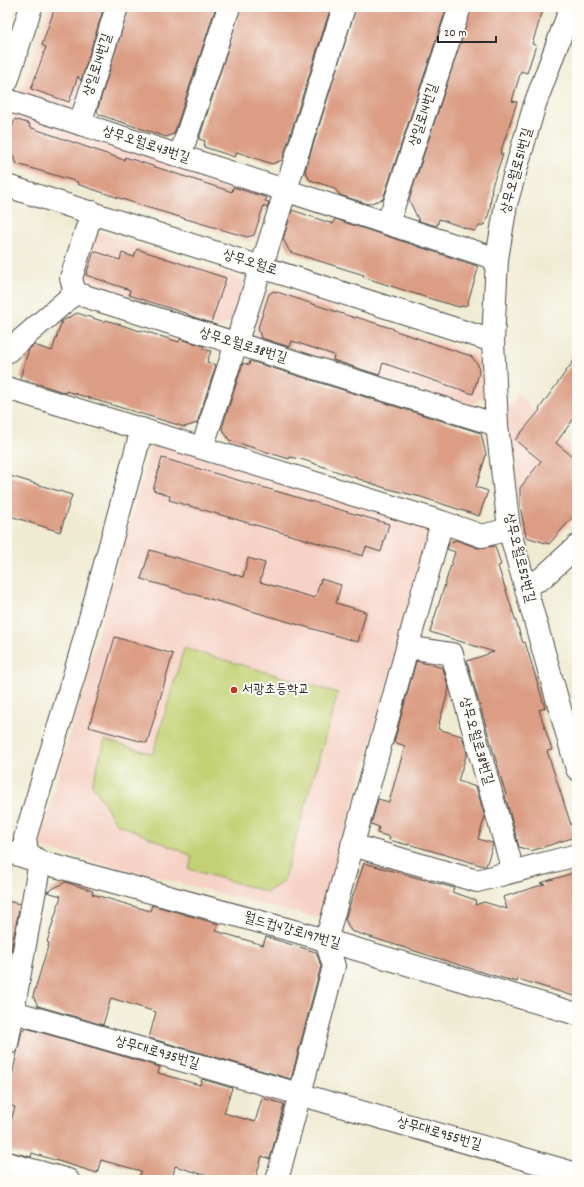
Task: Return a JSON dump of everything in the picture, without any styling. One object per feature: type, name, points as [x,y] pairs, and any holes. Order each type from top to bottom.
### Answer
[{"type":"street","points":[[7,81],[31,7]]},
{"type":"street","name":"상일로14번길","points":[[80,124],[117,7]]},
{"type":"street","points":[[180,156],[229,7]]},
{"type":"street","points":[[202,448],[235,344],[262,267],[344,7]]},
{"type":"street","name":"상일로14번길","points":[[388,223],[460,7]]},
{"type":"street","name":"상무오월로51번길","points":[[493,341],[497,259],[506,204],[535,104],[571,7]]},
{"type":"street","name":"상무오월로43번길","points":[[7,100],[497,259]]},
{"type":"street","name":"상무오월로","points":[[7,186],[493,341]]},
{"type":"street","points":[[7,352],[75,293],[71,278],[92,212]]},
{"type":"street","name":"상무오월로38번길","points":[[75,293],[497,425]]},
{"type":"street","name":"상무오월로52번길","points":[[493,341],[497,425],[509,529],[577,769]]},
{"type":"street","points":[[7,388],[442,522],[482,536],[509,529]]},
{"type":"street","points":[[7,1044],[40,862],[27,852],[25,838],[78,662],[142,429]]},
{"type":"street","points":[[277,1180],[334,966],[326,941],[442,522]]},
{"type":"street","points":[[526,585],[541,579],[577,546]]},
{"type":"street","name":"상무오월로38번길","points":[[407,647],[452,654],[513,871]]},
{"type":"street","points":[[352,845],[477,881],[577,855]]},
{"type":"street","name":"월드컵4강로197번길","points":[[7,851],[40,862],[294,931],[577,1014]]},
{"type":"street","name":"상무대로935번길","points":[[14,1012],[301,1094]]},
{"type":"street","name":"상무대로955번길","points":[[301,1094],[577,1174]]},
{"type":"street","points":[[7,1163],[68,1180]]},
{"type":"shaded area","points":[[50,7],[106,7],[71,112],[21,95]]},
{"type":"shaded area","points":[[15,112],[265,194],[269,200],[256,238],[247,241],[14,166],[7,153],[7,136]]},
{"type":"shaded area","points":[[96,232],[241,279],[245,288],[234,320],[220,328],[80,281]]},
{"type":"shaded area","points":[[275,288],[475,353],[484,362],[486,381],[485,397],[469,406],[257,338],[254,328],[266,292]]},
{"type":"shaded area","points":[[518,394],[577,453],[577,516],[549,547],[525,539],[505,415]]},
{"type":"shaded area","name":"서광초등학교","points":[[153,441],[423,522],[429,534],[321,919],[38,847]]},
{"type":"green space","points":[[184,648],[338,693],[283,882],[267,892],[189,869],[192,856],[116,823],[92,784],[105,740],[153,754]]},
{"type":"building","points":[[55,7],[104,7],[81,81],[78,76],[69,102],[31,89],[46,47],[42,45]]},
{"type":"building","points":[[129,7],[216,7],[174,134],[166,137],[100,115],[97,111]]},
{"type":"building","points":[[241,7],[331,7],[282,160],[272,164],[237,152],[235,157],[204,147],[205,141],[199,139]]},
{"type":"building","points":[[356,7],[447,7],[383,199],[368,204],[340,195],[334,188],[310,180],[305,171]]},
{"type":"building","points":[[472,7],[544,7],[532,44],[536,45],[527,73],[521,71],[512,101],[517,102],[500,154],[503,154],[492,186],[490,210],[485,224],[474,231],[439,219],[437,226],[419,221],[409,200]]},
{"type":"building","points":[[15,119],[30,124],[29,127],[124,160],[125,157],[232,192],[233,187],[267,198],[265,201],[269,202],[267,209],[264,205],[254,235],[247,237],[146,207],[77,184],[78,182],[17,164],[7,143]]},
{"type":"building","points":[[292,210],[333,224],[335,219],[477,266],[478,269],[467,305],[459,307],[428,298],[363,277],[364,275],[290,252],[283,239]]},
{"type":"building","points":[[137,249],[226,278],[211,323],[129,295],[130,290],[86,275],[94,251],[120,260],[122,253],[134,257]]},
{"type":"building","points":[[274,291],[355,318],[356,317],[394,329],[393,330],[471,356],[478,365],[479,373],[473,394],[383,363],[379,375],[333,360],[334,355],[292,341],[290,347],[261,338],[258,328],[269,294]]},
{"type":"building","points":[[77,313],[179,342],[180,339],[204,346],[203,349],[211,351],[207,362],[216,365],[197,423],[185,427],[66,391],[66,393],[20,378],[29,349],[34,345],[52,351],[62,321]]},
{"type":"building","points":[[577,356],[577,414],[556,443],[577,460],[577,512],[549,544],[526,537],[520,506],[520,488],[541,461],[515,440],[540,410],[539,409]]},
{"type":"building","points":[[250,361],[481,433],[486,455],[476,487],[488,491],[479,516],[421,497],[385,488],[301,459],[290,457],[289,459],[229,440],[222,428],[243,363],[249,365]]},
{"type":"building","points":[[162,458],[389,524],[381,552],[366,547],[363,556],[169,500],[170,496],[153,490]]},
{"type":"building","points":[[7,475],[72,495],[60,532],[7,515]]},
{"type":"building","points":[[456,540],[478,548],[495,546],[501,565],[498,566],[523,643],[525,642],[545,708],[539,710],[552,750],[547,751],[575,837],[531,851],[519,847],[506,795],[467,661],[494,652],[430,632],[455,552],[447,549],[449,543]]},
{"type":"building","points":[[150,550],[243,577],[248,558],[265,563],[260,582],[315,598],[321,579],[341,585],[336,603],[366,612],[358,642],[141,579]]},
{"type":"building","points":[[115,637],[173,654],[147,743],[89,727]]},
{"type":"building","points":[[416,661],[443,668],[449,689],[438,729],[462,736],[467,753],[458,781],[476,787],[485,817],[478,839],[493,844],[486,866],[389,840],[390,837],[377,833],[379,827],[371,824],[378,799],[389,802],[405,746],[394,742]]},
{"type":"building","points":[[364,863],[454,888],[452,892],[476,900],[475,905],[484,902],[507,909],[503,897],[545,884],[540,883],[577,872],[577,997],[518,979],[517,982],[485,973],[351,931],[345,919]]},
{"type":"building","points":[[65,882],[93,891],[92,894],[150,911],[152,905],[218,924],[216,931],[263,945],[266,937],[316,952],[321,966],[291,1079],[149,1038],[156,1012],[111,998],[103,1025],[38,1006],[33,996],[61,896],[47,892]]},
{"type":"building","points":[[7,901],[20,904],[11,951],[7,951]]},
{"type":"building","points":[[26,1028],[160,1067],[158,1073],[200,1085],[202,1079],[232,1088],[224,1113],[255,1122],[262,1098],[284,1104],[270,1159],[262,1156],[255,1180],[221,1180],[175,1166],[172,1180],[139,1180],[141,1171],[101,1160],[97,1173],[32,1153],[31,1157],[7,1151],[7,1134],[15,1107],[7,1105],[7,1099],[22,1030]]},
{"type":"place","name":"서광초등학교","points":[[234,690]]}]
